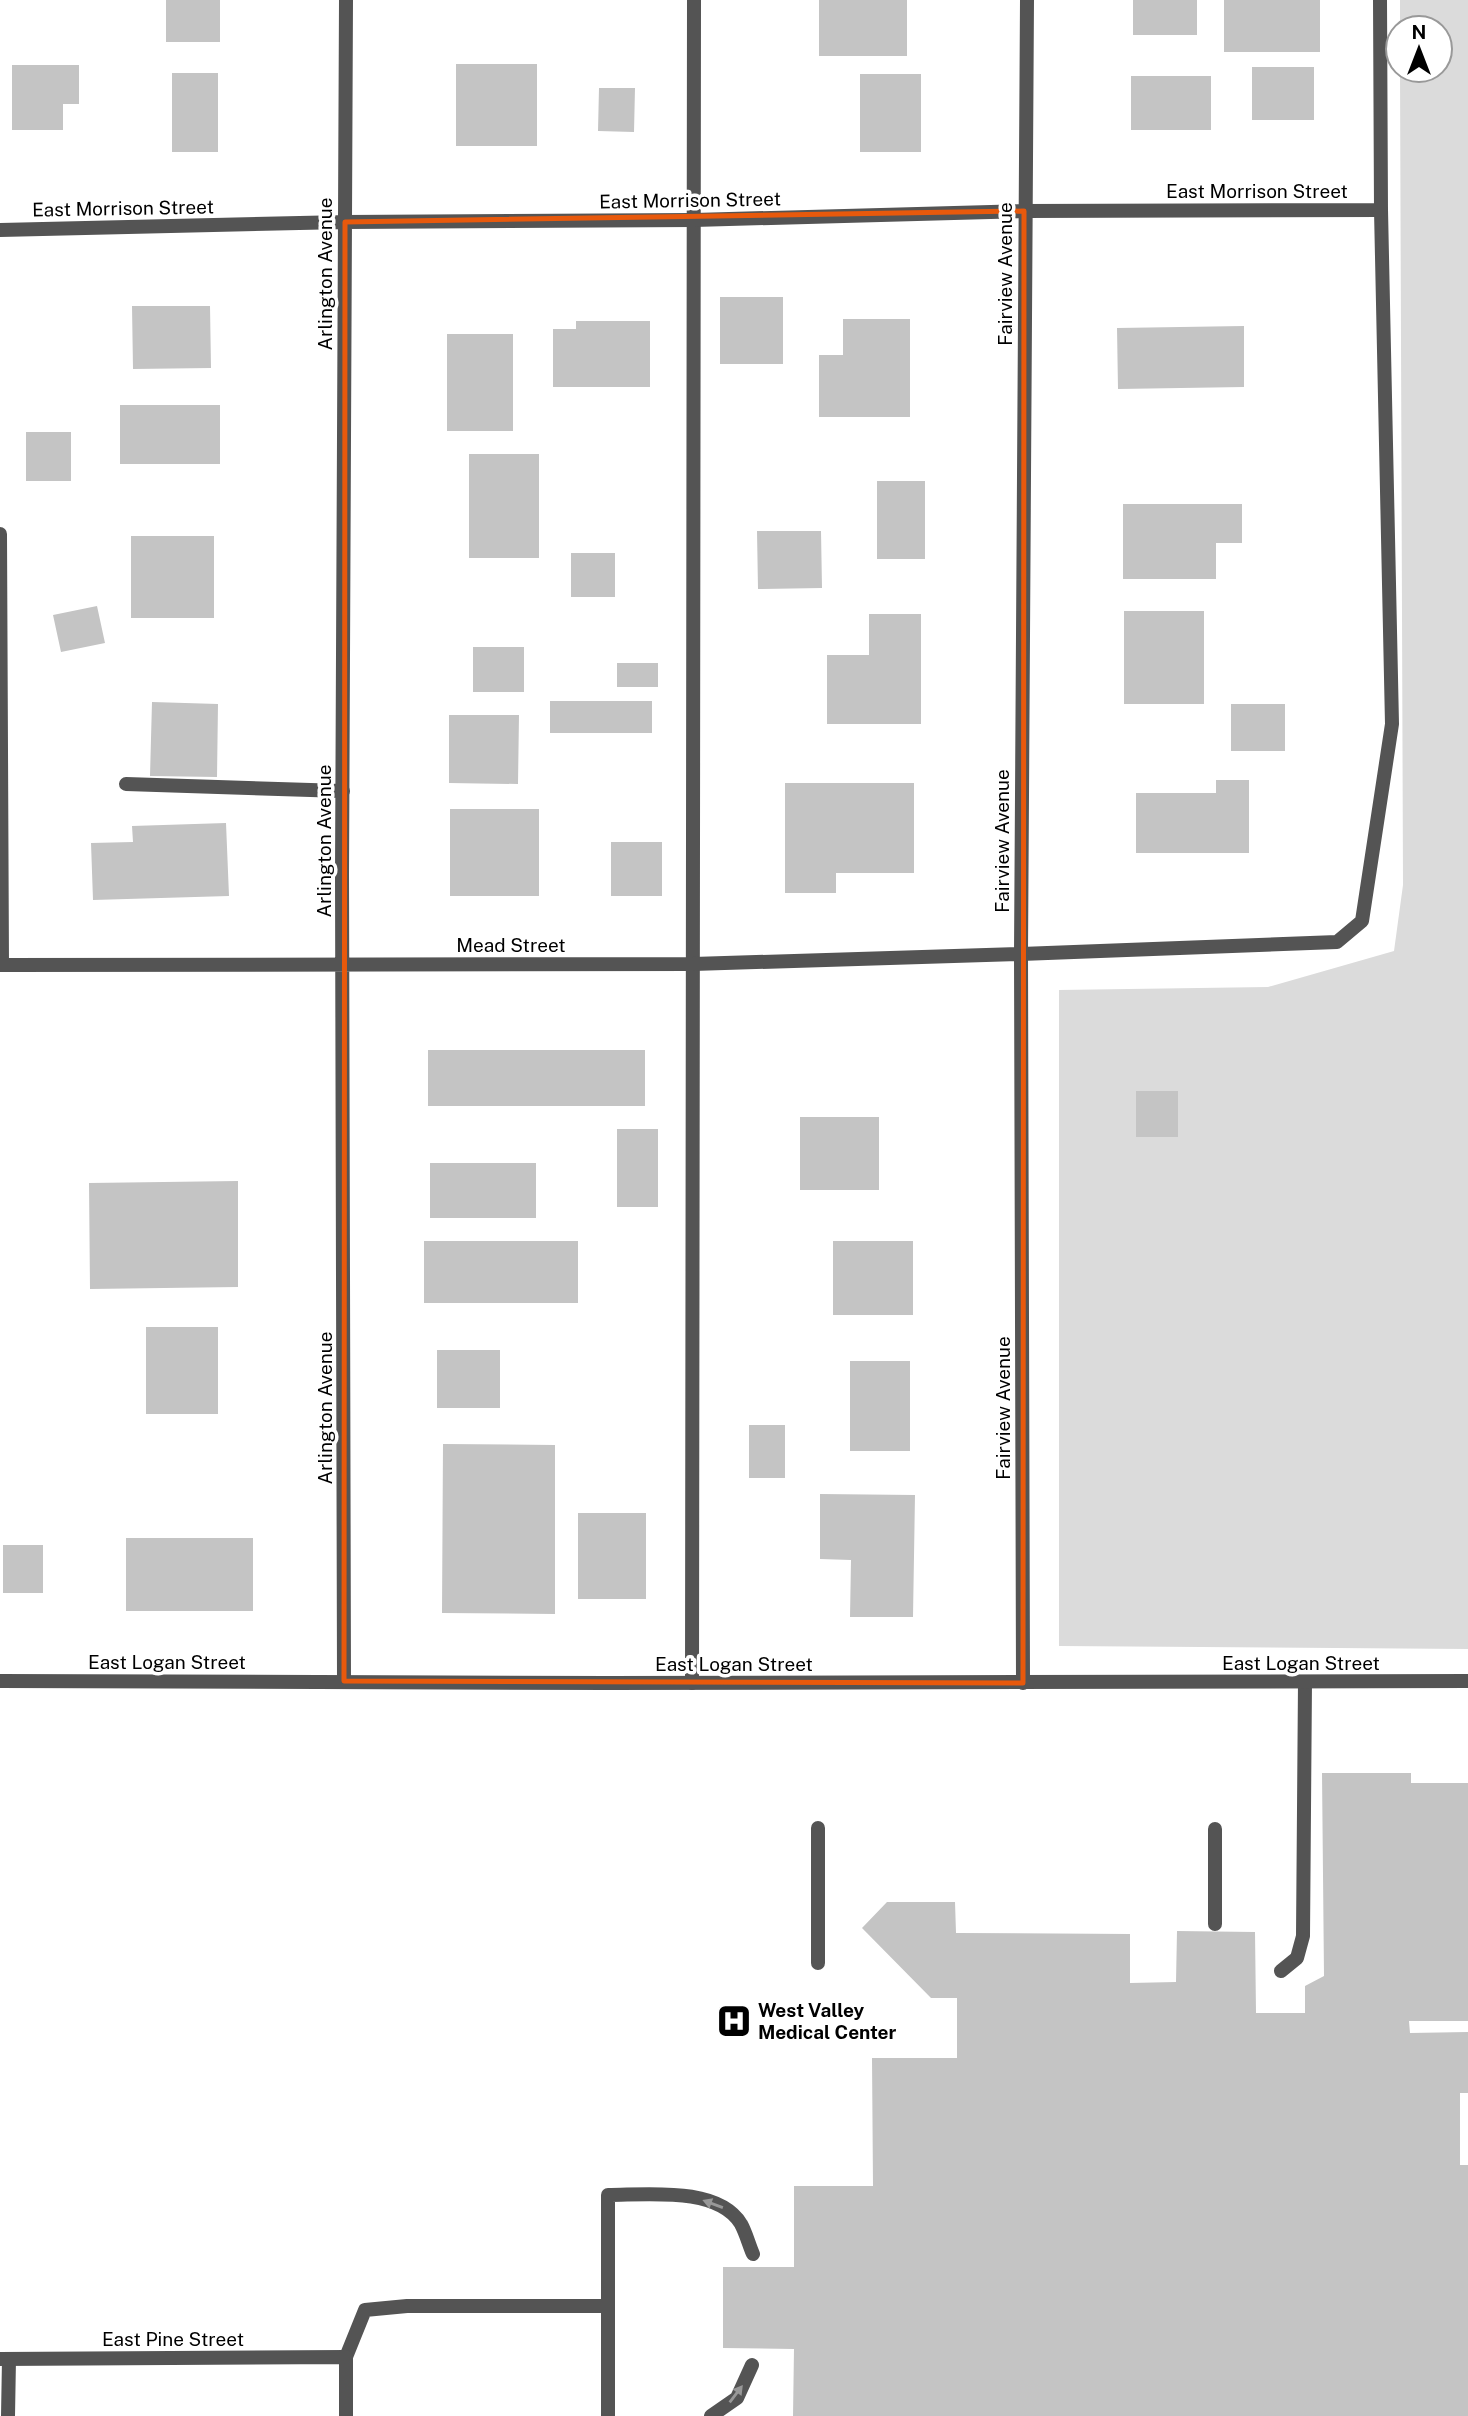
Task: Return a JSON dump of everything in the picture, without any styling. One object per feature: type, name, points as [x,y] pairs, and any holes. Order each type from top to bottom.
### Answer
[{"type":"street","name":"Arlington Avenue","points":[[344,1681],[346,0]]},
{"type":"street","points":[[692,1683],[694,0]]},
{"type":"street","name":"Fairview Avenue","points":[[1023,1683],[1021,954],[1027,0]]},
{"type":"street","name":"Mead Street","points":[[1,965],[693,964],[1337,942],[1362,921],[1392,724],[1381,210],[1380,0]]},
{"type":"street","name":"East Morrison Street","points":[[0,230],[345,222],[694,220],[1024,211],[1381,210]]},
{"type":"street","points":[[0,534],[1,965]]},
{"type":"street","points":[[126,784],[343,791]]},
{"type":"street","name":"East Logan Street","points":[[0,1681],[1468,1681]]},
{"type":"street","points":[[1282,1971],[1297,1958],[1303,1936],[1305,1682]]},
{"type":"street","points":[[818,1828],[818,1963]]},
{"type":"street","points":[[1215,1829],[1215,1924]]},
{"type":"street","points":[[608,2416],[608,2195],[682,2195],[720,2204],[740,2222],[753,2254]]},
{"type":"street","points":[[346,2416],[346,2357],[365,2310],[407,2306],[607,2306]]},
{"type":"street","name":"East Pine Street","points":[[4,2358],[346,2357]]},
{"type":"street","points":[[4,2358],[8,2416]]},
{"type":"street","points":[[711,2416],[737,2398],[752,2365]]},
{"type":"highlighted area","points":[[1024,211],[1023,1683],[344,1681],[345,222]]},
{"type":"shaded area","points":[[1400,0],[1468,0],[1468,1649],[1059,1646],[1059,990],[1268,987],[1394,951],[1403,885],[1400,84],[1454,84],[1454,14],[1400,14]]},
{"type":"building","points":[[166,0],[220,0],[220,42],[166,42]]},
{"type":"building","points":[[819,0],[907,0],[907,56],[819,56]]},
{"type":"building","points":[[1133,0],[1197,0],[1197,35],[1133,35]]},
{"type":"building","points":[[1224,0],[1320,0],[1320,52],[1224,52]]},
{"type":"building","points":[[456,64],[537,64],[537,146],[456,146]]},
{"type":"building","points":[[12,65],[79,65],[79,104],[63,104],[63,130],[12,130]]},
{"type":"building","points":[[1252,67],[1314,67],[1314,120],[1252,120]]},
{"type":"building","points":[[172,73],[218,73],[218,152],[172,152]]},
{"type":"building","points":[[860,74],[921,74],[921,152],[860,152]]},
{"type":"building","points":[[1131,76],[1211,76],[1211,130],[1131,130]]},
{"type":"building","points":[[599,88],[635,88],[634,132],[598,131]]},
{"type":"building","points":[[720,297],[783,297],[783,364],[720,364]]},
{"type":"building","points":[[132,306],[210,306],[211,368],[133,369]]},
{"type":"building","points":[[843,319],[910,319],[910,417],[819,417],[819,355],[843,355]]},
{"type":"building","points":[[576,321],[650,321],[650,387],[553,387],[553,329],[576,329]]},
{"type":"building","points":[[1244,326],[1244,387],[1118,389],[1117,328]]},
{"type":"building","points":[[447,334],[513,334],[513,431],[447,431]]},
{"type":"building","points":[[120,405],[220,405],[220,464],[120,464]]},
{"type":"building","points":[[26,432],[71,432],[71,481],[26,481]]},
{"type":"building","points":[[469,454],[539,454],[539,558],[469,558]]},
{"type":"building","points":[[877,481],[925,481],[925,559],[877,559]]},
{"type":"building","points":[[1123,504],[1242,504],[1242,543],[1216,543],[1216,579],[1123,579]]},
{"type":"building","points":[[757,531],[821,531],[822,588],[758,589]]},
{"type":"building","points":[[131,536],[214,536],[214,618],[131,618]]},
{"type":"building","points":[[571,553],[615,553],[615,597],[571,597]]},
{"type":"building","points":[[97,606],[105,643],[61,652],[53,615]]},
{"type":"building","points":[[1124,611],[1204,611],[1204,704],[1124,704]]},
{"type":"building","points":[[869,614],[921,614],[921,724],[827,724],[827,655],[869,655]]},
{"type":"building","points":[[473,647],[524,647],[524,692],[473,692]]},
{"type":"building","points":[[617,663],[658,663],[658,687],[617,687]]},
{"type":"building","points":[[550,701],[652,701],[652,733],[550,733]]},
{"type":"building","points":[[152,702],[218,704],[217,777],[150,776]]},
{"type":"building","points":[[1231,704],[1285,704],[1285,751],[1231,751]]},
{"type":"building","points":[[449,715],[519,715],[518,784],[449,783]]},
{"type":"building","points":[[1216,780],[1249,780],[1249,853],[1136,853],[1136,793],[1216,793]]},
{"type":"building","points":[[785,783],[914,783],[914,873],[836,873],[836,893],[785,893]]},
{"type":"building","points":[[450,809],[539,809],[539,896],[450,896]]},
{"type":"building","points":[[226,823],[229,896],[93,900],[91,843],[133,842],[132,826]]},
{"type":"building","points":[[611,842],[662,842],[662,896],[611,896]]},
{"type":"building","points":[[428,1050],[645,1050],[645,1106],[428,1106]]},
{"type":"building","points":[[1136,1091],[1178,1091],[1178,1137],[1136,1137]]},
{"type":"building","points":[[800,1117],[879,1117],[879,1190],[800,1190]]},
{"type":"building","points":[[617,1129],[658,1129],[658,1207],[617,1207]]},
{"type":"building","points":[[430,1163],[536,1163],[536,1218],[430,1218]]},
{"type":"building","points":[[238,1181],[238,1287],[90,1289],[89,1183]]},
{"type":"building","points":[[424,1241],[578,1241],[578,1303],[424,1303]]},
{"type":"building","points":[[833,1241],[913,1241],[913,1315],[833,1315]]},
{"type":"building","points":[[146,1327],[218,1327],[218,1414],[146,1414]]},
{"type":"building","points":[[437,1350],[500,1350],[500,1408],[437,1408]]},
{"type":"building","points":[[850,1361],[910,1361],[910,1451],[850,1451]]},
{"type":"building","points":[[749,1425],[785,1425],[785,1478],[749,1478]]},
{"type":"building","points":[[443,1444],[555,1445],[555,1614],[442,1613]]},
{"type":"building","points":[[820,1494],[915,1495],[913,1617],[850,1617],[851,1560],[820,1559]]},
{"type":"building","points":[[578,1513],[646,1513],[646,1599],[578,1599]]},
{"type":"building","points":[[126,1538],[253,1538],[253,1611],[126,1611]]},
{"type":"building","points":[[3,1545],[43,1545],[43,1593],[3,1593]]},
{"type":"building","name":"West Valley Medical Center","points":[[1322,1773],[1411,1773],[1411,1783],[1468,1783],[1468,2021],[1409,2021],[1410,2033],[1468,2032],[1468,2093],[1460,2093],[1460,2165],[1468,2165],[1468,2416],[793,2416],[794,2349],[723,2348],[723,2267],[794,2267],[794,2186],[873,2186],[872,2058],[957,2058],[957,1998],[931,1998],[862,1928],[887,1902],[955,1902],[956,1933],[1130,1934],[1130,1983],[1176,1982],[1177,1931],[1255,1932],[1256,2013],[1305,2013],[1305,1986],[1324,1976]]},
{"type":"place","name":"West Valley Medical Center","points":[[734,2021]]}]
